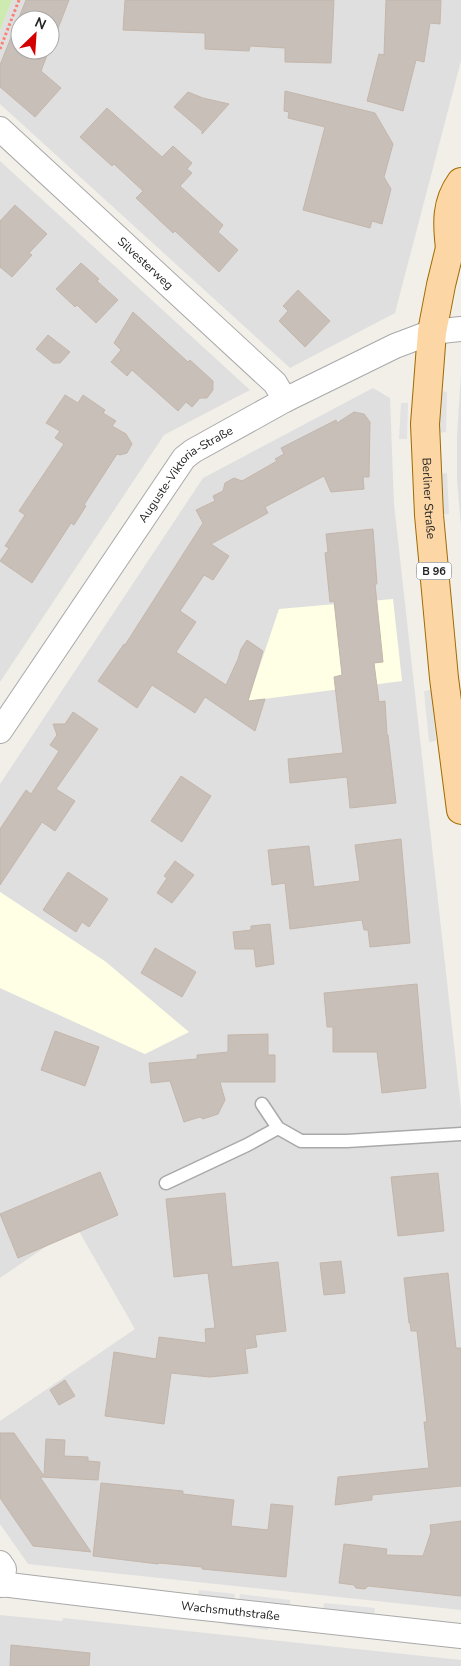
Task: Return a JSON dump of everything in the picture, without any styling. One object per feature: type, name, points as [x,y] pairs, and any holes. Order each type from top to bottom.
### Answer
[{"type":"main road","name":"Berliner Straße","points":[[461,182],[455,190],[447,221],[456,240],[441,285],[432,332],[425,424],[429,515],[444,678],[461,810]]},
{"type":"street","name":"Silvesterweg","points":[[0,129],[275,383],[285,400]]},
{"type":"street","name":"Auguste-Viktoria-Straße","points":[[0,731],[184,458],[193,451],[285,400],[395,346],[432,332],[461,329]]},
{"type":"street","name":"Wachsmuthstraße","points":[[1,1577],[176,1605],[461,1636]]},
{"type":"lane","points":[[262,1104],[278,1128],[301,1140],[347,1141],[461,1134]]},
{"type":"lane","points":[[166,1182],[247,1145],[278,1128]]},
{"type":"path","points":[[0,49],[19,0]]},
{"type":"shaded area","points":[[12,0],[461,0],[461,61],[395,313],[290,368],[0,104],[0,31]]},
{"type":"shaded area","points":[[0,161],[250,390],[164,435],[0,682]]},
{"type":"shaded area","points":[[461,373],[461,526],[457,479],[457,437]]},
{"type":"shaded area","points":[[373,388],[390,398],[394,504],[461,1108],[461,1610],[28,1564],[0,1524],[0,1421],[135,1329],[76,1226],[0,1278],[0,988],[145,1054],[106,962],[0,892],[0,784],[203,478]]},
{"type":"shaded area","points":[[440,391],[447,392],[446,432],[438,433]]},
{"type":"shaded area","points":[[401,403],[408,403],[407,439],[399,439]]},
{"type":"shaded area","points":[[447,473],[449,514],[442,515],[439,474]]},
{"type":"shaded area","points":[[393,599],[402,681],[248,701],[279,609]]},
{"type":"shaded area","points":[[431,690],[436,741],[429,742],[424,691]]},
{"type":"shaded area","points":[[0,892],[106,962],[189,1032],[145,1054],[0,988]]},
{"type":"shaded area","points":[[199,1590],[235,1594],[234,1601],[198,1597]]},
{"type":"shaded area","points":[[240,1594],[290,1600],[290,1606],[239,1601]]},
{"type":"shaded area","points":[[324,1603],[375,1608],[374,1615],[323,1610]]},
{"type":"shaded area","points":[[0,1615],[62,1621],[63,1618],[461,1660],[461,1666],[0,1666]]},
{"type":"shaded area","points":[[225,1617],[269,1622],[268,1630],[224,1624]]},
{"type":"green space","points":[[0,0],[12,0],[0,31]]},
{"type":"building","points":[[26,0],[69,0],[60,23],[60,10],[22,10]]},
{"type":"building","points":[[125,0],[334,0],[331,63],[285,62],[285,48],[250,46],[249,51],[205,49],[205,33],[123,30]]},
{"type":"building","points":[[386,0],[441,0],[440,24],[430,23],[424,62],[416,60],[403,111],[367,101],[379,54],[384,55]]},
{"type":"building","points":[[10,40],[10,60],[45,60],[41,71],[61,88],[35,117],[0,87],[0,65]]},
{"type":"building","points":[[285,91],[375,113],[393,144],[384,177],[391,189],[382,224],[372,221],[370,228],[303,210],[325,127],[288,118],[289,112],[284,111]]},
{"type":"building","points":[[188,92],[203,98],[229,104],[202,134],[202,131],[174,107]]},
{"type":"building","points":[[107,108],[162,157],[173,146],[192,163],[187,169],[192,173],[180,186],[223,225],[218,232],[238,250],[219,272],[175,231],[173,233],[136,198],[143,191],[114,164],[112,166],[80,137]]},
{"type":"building","points":[[15,205],[47,234],[29,253],[32,255],[12,277],[0,267],[0,221]]},
{"type":"building","points":[[81,263],[118,300],[96,323],[56,289]]},
{"type":"building","points":[[298,290],[330,321],[305,347],[279,321],[288,311],[283,306]]},
{"type":"building","points":[[133,312],[188,362],[190,360],[213,381],[213,390],[207,398],[200,398],[192,407],[186,402],[178,411],[132,370],[127,376],[111,362],[121,350],[114,343]]},
{"type":"building","points":[[48,335],[70,352],[60,363],[53,363],[36,349]]},
{"type":"building","points":[[65,395],[78,403],[83,395],[105,410],[103,413],[116,421],[112,426],[126,434],[132,444],[127,453],[117,454],[84,505],[86,506],[74,525],[71,523],[32,583],[0,561],[9,548],[5,546],[25,515],[19,511],[64,444],[55,438],[60,431],[46,423]]},
{"type":"building","points":[[354,412],[364,414],[370,422],[369,477],[363,477],[364,489],[331,492],[324,476],[265,507],[268,513],[211,544],[229,556],[213,580],[204,575],[180,611],[196,622],[176,652],[226,685],[241,649],[247,640],[263,651],[248,701],[265,699],[255,731],[205,697],[195,713],[152,685],[137,708],[98,681],[125,645],[203,523],[196,510],[215,501],[213,496],[223,491],[225,483],[234,478],[242,481],[277,461],[275,459],[284,454],[281,448],[336,420],[337,423]]},
{"type":"building","points":[[373,529],[377,584],[375,584],[383,662],[374,663],[379,702],[385,701],[387,735],[396,803],[350,808],[347,777],[290,783],[288,759],[343,753],[334,677],[342,675],[334,601],[330,602],[325,553],[328,552],[326,534]]},
{"type":"building","points":[[73,712],[98,729],[56,789],[75,801],[55,831],[42,822],[0,885],[0,829],[26,790],[31,794],[59,751],[50,745],[57,735],[53,724],[65,724]]},
{"type":"building","points":[[181,776],[211,796],[182,842],[151,821]]},
{"type":"building","points":[[401,839],[410,943],[370,947],[368,930],[364,930],[362,920],[290,929],[285,883],[272,885],[268,850],[309,846],[314,887],[360,881],[355,845]]},
{"type":"building","points":[[175,861],[194,875],[172,903],[157,893],[167,878],[164,876]]},
{"type":"building","points":[[68,872],[108,899],[89,927],[82,922],[76,932],[43,910]]},
{"type":"building","points":[[270,924],[274,964],[256,967],[254,949],[235,949],[233,932],[251,930],[251,926]]},
{"type":"building","points":[[155,948],[196,972],[182,997],[141,973]]},
{"type":"building","points":[[417,984],[426,1088],[382,1093],[377,1052],[333,1052],[333,1027],[327,1027],[324,993]]},
{"type":"building","points":[[55,1031],[99,1047],[85,1086],[41,1070]]},
{"type":"building","points":[[268,1034],[268,1055],[275,1055],[275,1082],[220,1082],[225,1100],[218,1114],[184,1122],[170,1081],[151,1083],[149,1063],[197,1059],[197,1055],[228,1052],[228,1035]]},
{"type":"building","points":[[100,1172],[118,1215],[18,1258],[0,1214]]},
{"type":"building","points":[[438,1173],[444,1231],[398,1236],[391,1177]]},
{"type":"building","points":[[225,1193],[232,1267],[278,1262],[286,1331],[255,1335],[257,1347],[245,1349],[248,1373],[210,1377],[171,1373],[164,1424],[105,1416],[114,1352],[156,1359],[159,1337],[206,1343],[205,1329],[215,1328],[208,1273],[174,1277],[166,1199]]},
{"type":"building","points":[[341,1261],[345,1293],[324,1295],[320,1263]]},
{"type":"building","points":[[448,1273],[456,1348],[461,1348],[461,1486],[372,1495],[372,1500],[335,1505],[338,1477],[429,1468],[424,1422],[427,1422],[417,1331],[411,1331],[409,1323],[404,1278]]},
{"type":"building","points":[[65,1380],[75,1396],[59,1405],[50,1390]]},
{"type":"building","points":[[0,1433],[14,1433],[44,1476],[46,1439],[65,1440],[64,1456],[88,1457],[88,1461],[100,1462],[98,1480],[40,1477],[91,1552],[33,1546],[0,1498]]},
{"type":"building","points":[[101,1483],[183,1491],[183,1494],[234,1500],[231,1526],[268,1530],[271,1504],[293,1506],[286,1577],[93,1556]]},
{"type":"building","points":[[461,1521],[461,1596],[368,1586],[365,1589],[339,1583],[344,1544],[387,1549],[386,1555],[423,1556],[431,1532],[430,1525]]},
{"type":"building","points":[[11,1645],[90,1653],[89,1666],[10,1666]]}]
